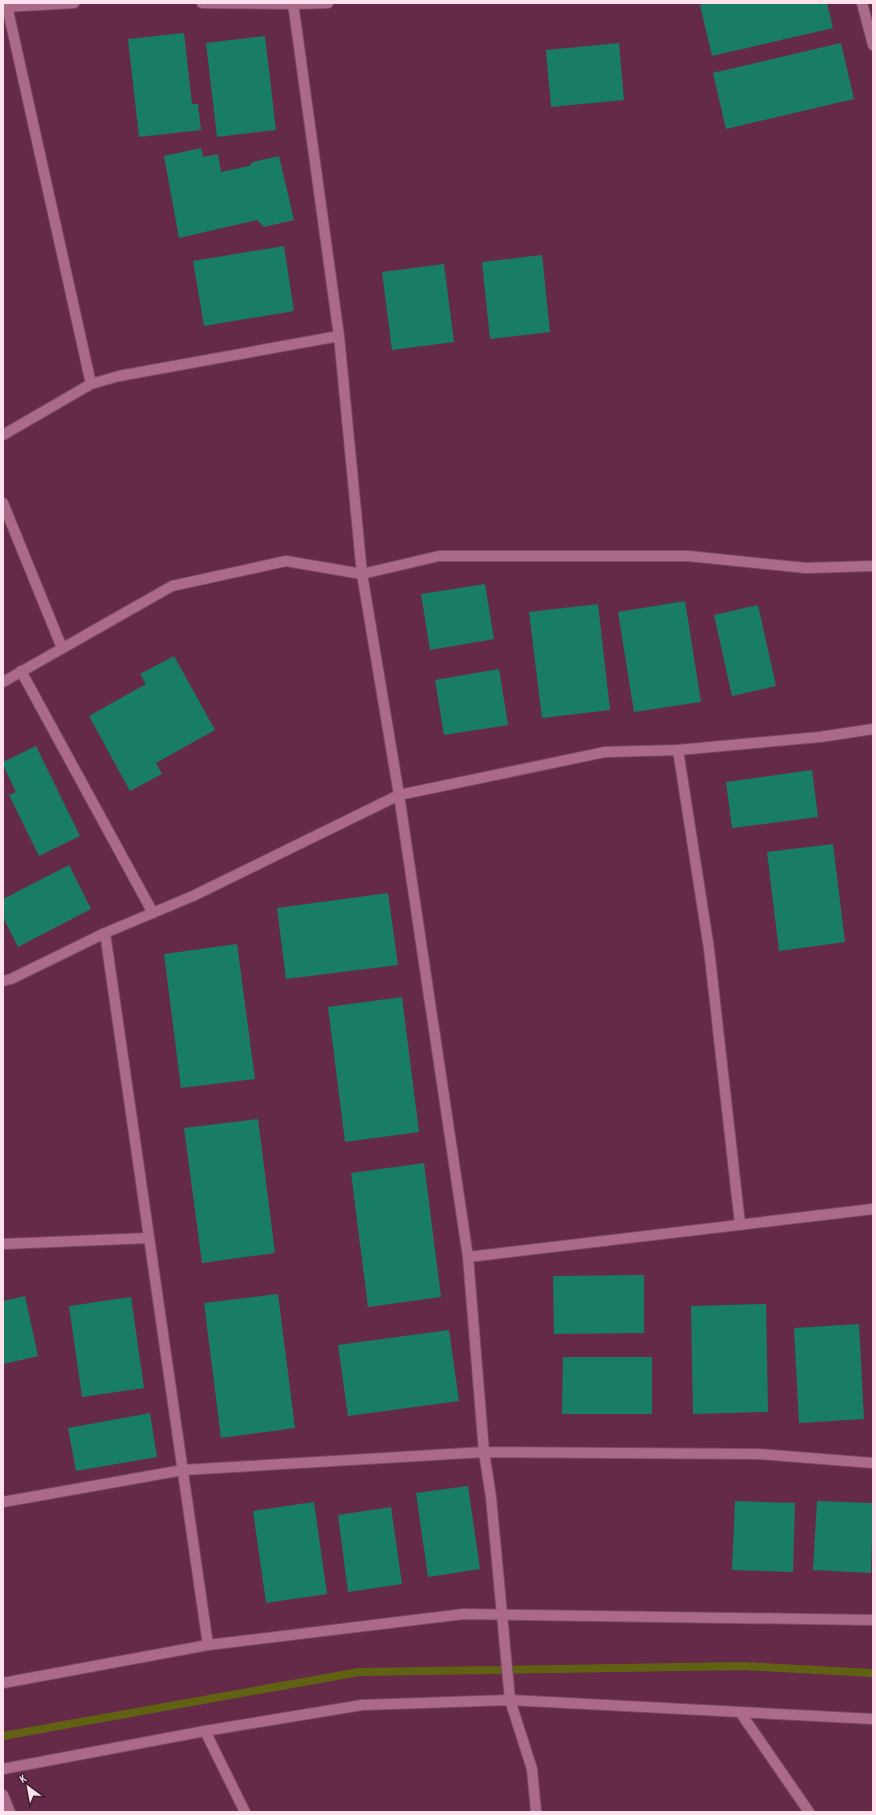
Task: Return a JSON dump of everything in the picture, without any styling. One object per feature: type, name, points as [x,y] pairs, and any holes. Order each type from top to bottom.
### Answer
[{"type":"street","points":[[74,3],[5,7],[91,384]]},
{"type":"street","points":[[202,3],[328,3]]},
{"type":"street","points":[[862,3],[873,45]]},
{"type":"street","points":[[293,4],[339,336],[362,574],[399,795],[468,1257],[484,1452],[491,1496],[510,1700],[532,1769],[536,1812]]},
{"type":"street","points":[[3,435],[91,384],[119,376],[339,336]]},
{"type":"street","points":[[3,504],[62,648]]},
{"type":"street","points":[[3,682],[172,586],[286,561],[362,574],[438,556],[688,556],[806,568],[873,566]]},
{"type":"street","points":[[21,671],[153,913]]},
{"type":"street","points":[[3,982],[11,980],[105,933],[193,896],[399,795],[605,752],[678,750],[820,737],[873,729]]},
{"type":"street","points":[[678,750],[709,949],[740,1224]]},
{"type":"street","points":[[105,933],[208,1645]]},
{"type":"street","points":[[468,1257],[873,1209]]},
{"type":"street","points":[[3,1244],[149,1238]]},
{"type":"street","points":[[3,1502],[183,1470],[484,1452],[758,1454],[873,1463]]},
{"type":"street","points":[[3,1683],[208,1645],[464,1614],[873,1620]]},
{"type":"street","points":[[3,1769],[204,1731],[362,1705],[510,1700],[873,1719]]},
{"type":"street","points":[[740,1712],[809,1812]]},
{"type":"street","points":[[204,1731],[245,1812]]},
{"type":"street","points":[[3,1795],[10,1812]]},
{"type":"building","points":[[707,3],[827,3],[833,28],[712,56],[700,5]]},
{"type":"building","points":[[184,33],[192,104],[198,104],[201,130],[139,137],[128,39]]},
{"type":"building","points":[[265,36],[276,130],[217,137],[206,43]]},
{"type":"building","points":[[619,43],[624,100],[551,107],[546,50]]},
{"type":"building","points":[[841,43],[854,99],[726,129],[713,73]]},
{"type":"building","points":[[201,148],[203,157],[218,154],[221,172],[249,166],[253,162],[279,156],[294,220],[264,227],[257,220],[179,238],[164,156]]},
{"type":"building","points":[[284,246],[294,311],[204,326],[193,261]]},
{"type":"building","points":[[542,255],[550,332],[490,339],[482,262]]},
{"type":"building","points":[[444,264],[454,342],[392,350],[382,272]]},
{"type":"building","points":[[485,584],[494,639],[430,650],[421,594]]},
{"type":"building","points":[[685,601],[701,702],[634,712],[618,612]]},
{"type":"building","points":[[598,604],[610,710],[542,718],[529,612]]},
{"type":"building","points":[[758,605],[776,686],[732,696],[714,615]]},
{"type":"building","points":[[174,656],[215,730],[156,763],[162,774],[130,791],[89,716],[146,684],[140,674]]},
{"type":"building","points":[[499,669],[508,725],[444,735],[435,680]]},
{"type":"building","points":[[36,746],[80,836],[39,856],[9,795],[16,792],[3,765],[3,762]]},
{"type":"building","points":[[812,770],[818,817],[732,828],[726,782]]},
{"type":"building","points":[[833,844],[845,942],[779,951],[767,852]]},
{"type":"building","points":[[69,865],[91,909],[18,947],[3,917],[3,899]]},
{"type":"building","points":[[388,893],[398,965],[286,979],[277,908]]},
{"type":"building","points":[[237,944],[255,1079],[181,1088],[164,954]]},
{"type":"building","points":[[402,997],[419,1132],[345,1142],[328,1007]]},
{"type":"building","points":[[258,1119],[275,1253],[202,1263],[184,1128]]},
{"type":"building","points":[[424,1163],[441,1297],[368,1307],[351,1173]]},
{"type":"building","points":[[644,1275],[644,1333],[554,1334],[553,1276]]},
{"type":"building","points":[[278,1294],[295,1428],[221,1438],[204,1303]]},
{"type":"building","points":[[25,1296],[38,1356],[3,1364],[3,1301]]},
{"type":"building","points":[[131,1297],[144,1388],[82,1397],[69,1306]]},
{"type":"building","points":[[766,1304],[768,1412],[693,1414],[691,1306]]},
{"type":"building","points":[[859,1324],[864,1419],[799,1423],[794,1328]]},
{"type":"building","points":[[449,1330],[459,1401],[348,1416],[338,1345]]},
{"type":"building","points":[[563,1357],[652,1357],[652,1414],[562,1414]]},
{"type":"building","points":[[150,1413],[157,1457],[76,1471],[68,1428]]},
{"type":"building","points":[[468,1486],[480,1569],[428,1577],[416,1493]]},
{"type":"building","points":[[735,1501],[795,1503],[793,1572],[732,1570]]},
{"type":"building","points":[[817,1501],[873,1503],[871,1573],[813,1570]]},
{"type":"building","points":[[314,1502],[327,1594],[266,1603],[253,1511]]},
{"type":"building","points":[[391,1507],[402,1584],[348,1592],[338,1515]]},
{"type":"waterway","points":[[3,1736],[359,1672],[743,1666],[873,1673]]}]
